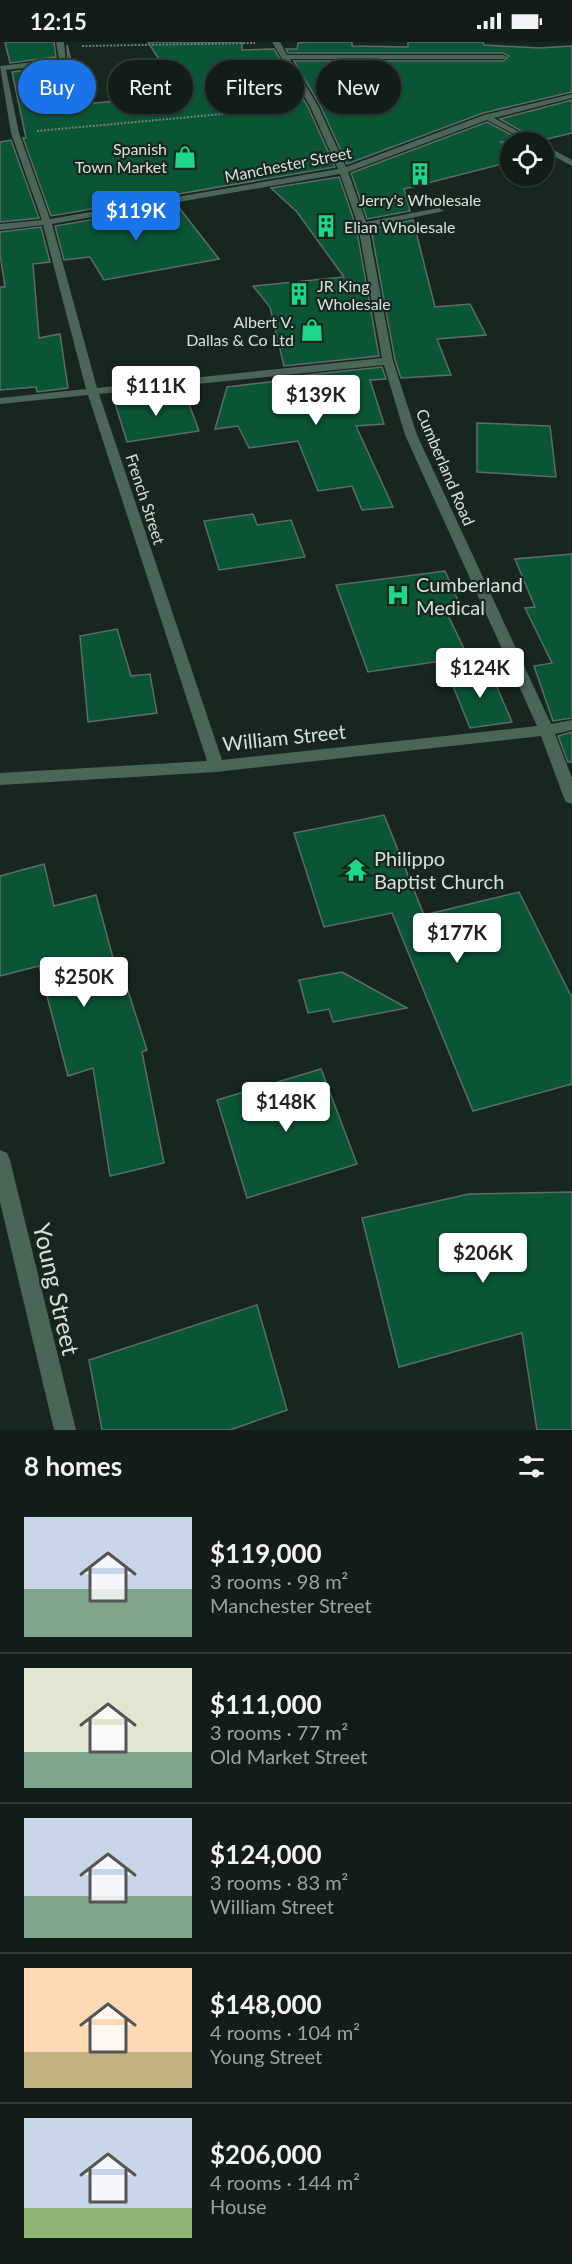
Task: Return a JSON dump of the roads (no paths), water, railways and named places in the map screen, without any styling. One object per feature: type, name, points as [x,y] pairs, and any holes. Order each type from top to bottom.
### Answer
[{"type":"street","name":"Cumberland Road","points":[[276,42],[314,106],[343,171],[363,225],[388,361],[411,435],[546,730],[572,798]]},
{"type":"street","points":[[1,68],[58,63],[64,59],[60,44]]},
{"type":"street","points":[[286,57],[503,57]]},
{"type":"street","name":"French Street","points":[[1,68],[11,134],[47,222],[93,393],[216,766]]},
{"type":"street","name":"Manchester Street","points":[[0,227],[47,222],[343,171],[487,117],[572,96]]},
{"type":"street","points":[[487,117],[515,132]]},
{"type":"street","points":[[554,153],[572,163]]},
{"type":"street","points":[[363,225],[439,211]]},
{"type":"street","points":[[0,401],[388,361]]},
{"type":"street","name":"William Street","points":[[0,779],[216,766],[546,730],[572,725]]},
{"type":"street","name":"Young Street","points":[[0,1160],[65,1430]]},
{"type":"place","name":"Spanish Town Market","points":[[185,157]]},
{"type":"place","name":"Jerry's Wholesale","points":[[420,174]]},
{"type":"place","name":"Elian Wholesale","points":[[326,226]]},
{"type":"place","name":"JR King Wholesale","points":[[299,294]]},
{"type":"place","name":"Albert V. Dallas & Co Ltd","points":[[312,330]]},
{"type":"place","name":"Cumberland Medical","points":[[398,595]]},
{"type":"place","name":"Philippo Baptist Church","points":[[356,870]]}]
